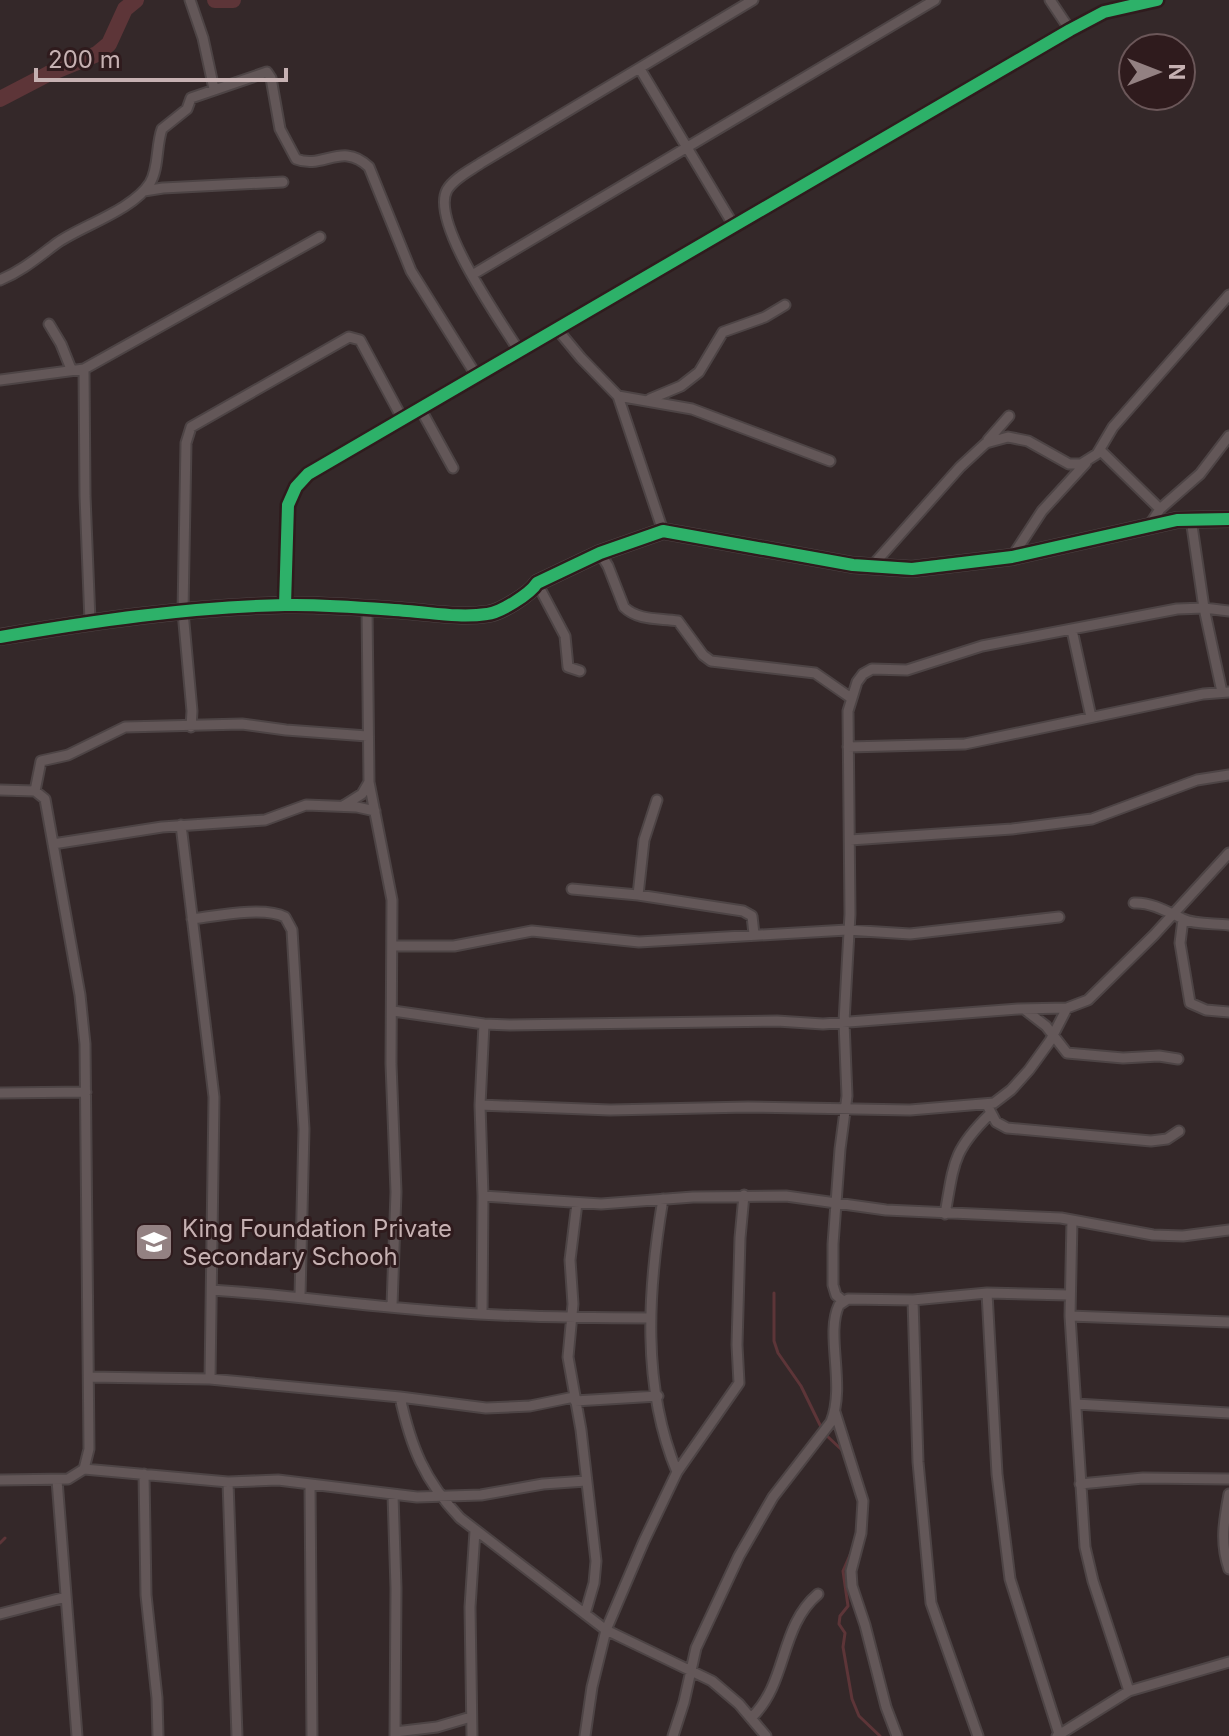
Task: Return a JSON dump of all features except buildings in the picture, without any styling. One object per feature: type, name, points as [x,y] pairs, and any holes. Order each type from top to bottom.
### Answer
[{"type":"street","points":[[190,0],[203,38],[214,89]]},
{"type":"street","points":[[519,351],[449,231],[445,201],[449,187],[481,163],[753,0]]},
{"type":"street","points":[[472,275],[935,0]]},
{"type":"street","points":[[1050,0],[1070,30]]},
{"type":"street","points":[[285,605],[287,516],[296,487],[316,468],[1070,30],[1104,12],[1157,0]]},
{"type":"street","points":[[640,69],[734,226]]},
{"type":"street","points":[[0,280],[38,259],[67,237],[98,223],[140,192],[153,175],[162,129],[187,109],[191,98],[267,72],[271,78],[282,135],[296,159],[304,162],[350,155],[358,157],[369,167],[411,271],[476,375]]},
{"type":"street","points":[[140,192],[283,182]]},
{"type":"street","points":[[0,380],[84,369],[320,237]]},
{"type":"street","points":[[1012,557],[1042,511],[1101,451],[1113,427],[1229,295]]},
{"type":"street","points":[[647,400],[681,386],[699,372],[723,332],[765,317],[785,305]]},
{"type":"street","points":[[49,324],[71,369]]},
{"type":"street","points":[[557,329],[618,396],[663,531]]},
{"type":"street","points":[[191,727],[183,612],[186,443],[191,427],[349,337],[360,340],[402,418]]},
{"type":"street","points":[[84,369],[90,621]]},
{"type":"street","points":[[618,396],[692,409],[830,461]]},
{"type":"street","points":[[420,408],[453,468]]},
{"type":"street","points":[[872,566],[1009,416]]},
{"type":"street","points":[[1149,526],[1160,509],[1200,474],[1229,436]]},
{"type":"street","points":[[986,443],[997,438],[1016,438],[1041,446],[1064,463],[1075,465],[1087,462]]},
{"type":"street","points":[[1101,451],[1160,509]]},
{"type":"street","points":[[0,637],[90,621],[285,605],[468,616],[495,613],[532,591],[537,583],[600,553],[663,531],[872,566],[936,567],[1012,557],[1191,519],[1229,519]]},
{"type":"street","points":[[848,747],[965,744],[1225,692],[1204,608],[1191,519]]},
{"type":"street","points":[[600,553],[629,612],[645,618],[678,621],[711,661],[815,673],[851,698]]},
{"type":"street","points":[[537,583],[565,636],[568,667],[580,671]]},
{"type":"street","points":[[367,608],[369,782],[391,885],[391,1095],[396,1192],[392,1306]]},
{"type":"street","points":[[1069,1295],[987,1293],[913,1300],[843,1301],[836,1295],[833,1285],[837,1203],[846,1109],[844,1022],[851,698],[857,682],[872,669],[907,670],[982,646],[1177,609],[1229,611]]},
{"type":"street","points":[[1072,630],[1091,717]]},
{"type":"street","points":[[35,791],[41,761],[68,755],[118,728],[255,724],[286,730],[367,736]]},
{"type":"street","points":[[850,840],[1012,829],[1092,819],[1197,780],[1229,775]]},
{"type":"street","points":[[340,807],[354,801],[369,782]]},
{"type":"street","points":[[0,790],[35,791],[41,794],[47,806],[80,995],[86,1092],[85,1234],[89,1377],[89,1449],[84,1469]]},
{"type":"street","points":[[638,895],[644,840],[657,800]]},
{"type":"street","points":[[53,844],[181,825],[265,820],[306,805],[357,807],[375,811]]},
{"type":"street","points":[[181,825],[214,1097],[210,1379]]},
{"type":"street","points":[[393,1011],[484,1024],[844,1022],[1067,1008],[1088,1000],[1178,916],[1229,853]]},
{"type":"street","points":[[572,889],[638,895],[743,911],[752,916],[754,934]]},
{"type":"street","points":[[1134,903],[1178,916],[1229,925]]},
{"type":"street","points":[[192,919],[275,913],[285,917],[292,930],[304,1129],[300,1296]]},
{"type":"street","points":[[1178,916],[1188,999],[1196,1007],[1229,1012]]},
{"type":"street","points":[[393,946],[454,946],[532,931],[639,942],[847,930],[924,933],[1059,917]]},
{"type":"street","points":[[945,1214],[956,1155],[989,1109],[1019,1082],[1045,1048],[1067,1008]]},
{"type":"street","points":[[1024,1009],[1044,1024],[1063,1050],[1070,1054],[1178,1059]]},
{"type":"street","points":[[482,1314],[480,1105],[484,1024]]},
{"type":"street","points":[[0,1093],[86,1092]]},
{"type":"street","points":[[480,1105],[610,1110],[748,1107],[989,1109]]},
{"type":"street","points":[[989,1109],[996,1122],[1007,1128],[1151,1141],[1167,1139],[1179,1131]]},
{"type":"street","points":[[483,1196],[577,1203],[744,1195],[786,1196],[866,1208],[1072,1220],[1167,1236],[1229,1230]]},
{"type":"street","points":[[585,1736],[592,1687],[606,1630],[644,1541],[677,1472],[741,1379],[737,1334],[744,1195]]},
{"type":"street","points":[[663,1199],[652,1264],[652,1359],[668,1451],[677,1472]]},
{"type":"street","points":[[577,1203],[569,1273],[573,1304],[568,1357],[596,1561],[594,1583],[585,1614]]},
{"type":"street","points":[[1072,1220],[1070,1316],[1080,1484],[1089,1567],[1129,1691]]},
{"type":"street","points":[[212,1290],[482,1314],[651,1318]]},
{"type":"street","points":[[987,1293],[997,1474],[1010,1579],[1058,1735],[1129,1691],[1229,1662]]},
{"type":"street","points":[[913,1300],[918,1462],[931,1603],[978,1736]]},
{"type":"street","points":[[673,1736],[704,1629],[752,1531],[773,1497],[831,1422],[835,1412],[838,1392],[835,1323],[836,1311],[843,1301]]},
{"type":"street","points":[[1070,1316],[1229,1322]]},
{"type":"street","points":[[89,1377],[210,1379],[486,1408],[530,1406],[574,1399],[658,1396]]},
{"type":"street","points":[[400,1397],[412,1447],[441,1498],[475,1531],[606,1630],[656,1656],[690,1669],[727,1692],[766,1736]]},
{"type":"street","points":[[1076,1404],[1229,1413]]},
{"type":"street","points":[[835,1412],[863,1501],[861,1533],[852,1563],[852,1586],[897,1736]]},
{"type":"street","points":[[0,1480],[68,1479],[84,1469],[228,1482],[278,1480],[441,1498],[586,1481]]},
{"type":"street","points":[[144,1474],[146,1595],[158,1736]]},
{"type":"street","points":[[1080,1484],[1106,1484],[1143,1478],[1229,1479]]},
{"type":"street","points":[[57,1480],[77,1736]]},
{"type":"street","points":[[228,1482],[237,1736]]},
{"type":"street","points":[[310,1484],[312,1736]]},
{"type":"street","points":[[1229,1494],[1223,1530],[1229,1569]]},
{"type":"street","points":[[393,1495],[395,1734],[471,1717]]},
{"type":"street","points":[[472,1736],[470,1607],[475,1531]]},
{"type":"street","points":[[752,1717],[771,1694],[795,1620],[805,1604],[818,1594]]},
{"type":"street","points":[[0,1614],[66,1597]]},
{"type":"waterway","points":[[0,99],[48,74],[97,54],[109,44],[125,9],[136,0]]},
{"type":"waterway","points":[[215,0],[233,0]]},
{"type":"waterway","points":[[774,1293],[774,1341],[778,1353],[801,1386],[822,1429]]},
{"type":"waterway","points":[[826,1435],[844,1452]]},
{"type":"waterway","points":[[0,1543],[5,1538]]},
{"type":"waterway","points":[[853,1548],[843,1571],[848,1606],[840,1616],[839,1624],[845,1633],[843,1647],[852,1699],[859,1716],[880,1736]]},
{"type":"cycle path","points":[[285,605],[288,505],[296,487],[308,474],[1070,30],[1104,12],[1157,0]]},
{"type":"cycle path","points":[[0,637],[142,616],[249,606],[316,605],[457,615],[487,614],[514,602],[537,583],[600,553],[663,531],[853,565],[912,569],[1012,557],[1177,520],[1229,519]]},
{"type":"place","name":"King Foundation Private Secondary Schooh","points":[[154,1242]]}]
